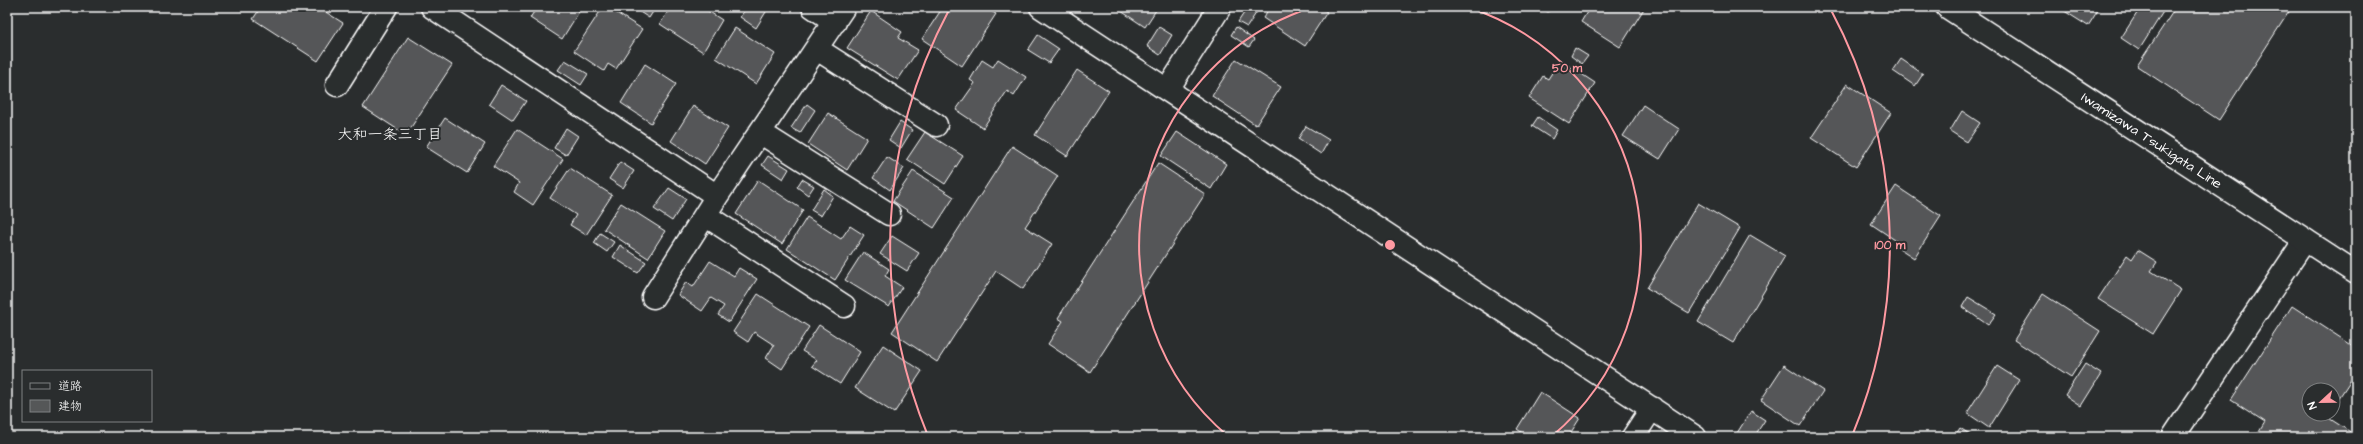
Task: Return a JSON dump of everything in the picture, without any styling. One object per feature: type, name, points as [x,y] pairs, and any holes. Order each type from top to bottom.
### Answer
[{"type":"street","points":[[337,85],[386,7]]},
{"type":"street","points":[[432,7],[717,196]]},
{"type":"street","points":[[653,297],[717,196],[761,133],[839,14],[813,7]]},
{"type":"street","points":[[1041,7],[1168,88],[1695,437]]},
{"type":"street","points":[[1168,88],[1220,7]]},
{"type":"street","name":"Iwamizawa Tsukigata Line","points":[[1947,7],[2356,273]]},
{"type":"street","points":[[816,49],[936,125]]},
{"type":"street","points":[[761,133],[889,214]]},
{"type":"street","points":[[705,215],[844,306]]},
{"type":"street","points":[[2173,437],[2305,240]]},
{"type":"street","points":[[1633,437],[1652,408]]},
{"type":"building","points":[[261,7],[318,7],[343,23],[318,61],[253,19]]},
{"type":"building","points":[[537,7],[582,7],[562,39],[530,18]]},
{"type":"building","points":[[603,7],[607,7],[642,29],[616,69],[608,64],[604,71],[574,51]]},
{"type":"building","points":[[632,7],[656,7],[649,18]]},
{"type":"building","points":[[671,7],[702,7],[722,20],[703,52],[660,24]]},
{"type":"building","points":[[732,7],[740,7],[738,11]]},
{"type":"building","points":[[747,7],[769,7],[756,28],[740,17]]},
{"type":"building","points":[[943,7],[984,7],[996,14],[962,66],[922,39]]},
{"type":"building","points":[[1115,7],[1158,7],[1145,27]]},
{"type":"building","points":[[1248,7],[1260,7],[1247,27],[1238,22]]},
{"type":"building","points":[[1270,7],[1319,7],[1327,12],[1305,46],[1263,18]]},
{"type":"building","points":[[1540,7],[1551,7],[1548,12]]},
{"type":"building","points":[[1590,7],[1645,7],[1620,47],[1581,22]]},
{"type":"building","points":[[2058,7],[2100,7],[2088,26]]},
{"type":"building","points":[[2141,7],[2166,7],[2139,50],[2121,38]]},
{"type":"building","points":[[2176,7],[2292,7],[2219,120],[2137,66]]},
{"type":"building","points":[[871,11],[902,32],[898,38],[918,50],[898,80],[847,48]]},
{"type":"building","points":[[1159,27],[1172,35],[1160,55],[1147,46]]},
{"type":"building","points":[[1236,27],[1254,40],[1249,47],[1231,35]]},
{"type":"building","points":[[735,28],[775,54],[756,84],[716,58]]},
{"type":"building","points":[[1038,35],[1059,49],[1049,63],[1028,50]]},
{"type":"building","points":[[408,37],[452,65],[406,135],[363,107]]},
{"type":"building","points":[[1575,48],[1588,56],[1582,64],[1571,56]]},
{"type":"building","points":[[998,59],[1026,77],[1014,96],[1007,91],[983,128],[956,110],[975,83],[970,80],[982,60],[993,67]]},
{"type":"building","points":[[1236,59],[1281,87],[1256,125],[1212,96]]},
{"type":"building","points":[[1901,59],[1923,74],[1915,86],[1893,71]]},
{"type":"building","points":[[565,60],[588,74],[581,85],[558,70]]},
{"type":"building","points":[[1560,60],[1595,83],[1569,124],[1529,98],[1543,76],[1548,79]]},
{"type":"building","points":[[645,64],[676,84],[651,123],[621,103]]},
{"type":"building","points":[[1077,70],[1109,91],[1067,156],[1035,135]]},
{"type":"building","points":[[1847,84],[1891,113],[1856,167],[1811,138]]},
{"type":"building","points":[[501,85],[526,101],[513,120],[489,104]]},
{"type":"building","points":[[807,104],[815,110],[800,133],[791,128]]},
{"type":"building","points":[[1643,105],[1679,129],[1660,159],[1623,136]]},
{"type":"building","points":[[693,106],[728,128],[705,164],[671,141]]},
{"type":"building","points":[[1962,111],[1980,123],[1967,142],[1950,131]]},
{"type":"building","points":[[828,113],[867,138],[847,170],[808,144]]},
{"type":"building","points":[[1538,117],[1557,130],[1552,139],[1532,126]]},
{"type":"building","points":[[445,118],[485,144],[467,173],[426,147]]},
{"type":"building","points":[[900,122],[912,130],[901,148],[889,140]]},
{"type":"building","points":[[1306,126],[1329,140],[1321,154],[1298,139]]},
{"type":"building","points":[[566,128],[578,136],[566,155],[554,148]]},
{"type":"building","points":[[517,129],[563,159],[533,205],[514,192],[519,183],[493,166]]},
{"type":"building","points":[[925,132],[963,156],[945,184],[907,159]]},
{"type":"building","points":[[1177,132],[1226,164],[1211,189],[1161,156]]},
{"type":"building","points":[[1012,146],[1058,176],[1025,227],[1052,244],[1023,289],[996,271],[937,362],[892,332]]},
{"type":"building","points":[[768,156],[789,169],[783,179],[762,165]]},
{"type":"building","points":[[887,157],[904,168],[890,190],[873,178]]},
{"type":"building","points":[[620,162],[634,171],[623,188],[609,179]]},
{"type":"building","points":[[1158,163],[1205,194],[1090,372],[1048,344],[1063,321],[1058,318]]},
{"type":"building","points":[[570,168],[612,195],[586,235],[570,225],[576,215],[550,198]]},
{"type":"building","points":[[913,171],[954,197],[934,228],[893,201]]},
{"type":"building","points":[[802,179],[814,186],[808,195],[797,187]]},
{"type":"building","points":[[758,180],[803,210],[782,244],[736,214]]},
{"type":"building","points":[[1896,186],[1941,216],[1914,258],[1896,246],[1898,242],[1871,224]]},
{"type":"building","points":[[669,188],[686,199],[672,221],[654,209]]},
{"type":"building","points":[[824,189],[833,196],[821,216],[811,210]]},
{"type":"building","points":[[621,203],[665,231],[648,258],[604,229]]},
{"type":"building","points":[[1698,203],[1740,228],[1689,313],[1647,288]]},
{"type":"building","points":[[807,217],[841,239],[850,226],[864,235],[835,280],[787,249]]},
{"type":"building","points":[[600,233],[614,242],[607,252],[594,243]]},
{"type":"building","points":[[1750,235],[1785,256],[1733,343],[1698,322]]},
{"type":"building","points":[[892,236],[919,253],[907,271],[880,254]]},
{"type":"building","points":[[620,245],[646,262],[638,273],[613,257]]},
{"type":"building","points":[[2138,250],[2157,262],[2151,271],[2181,290],[2153,334],[2098,299],[2127,255],[2132,259]]},
{"type":"building","points":[[863,252],[889,269],[885,276],[902,287],[889,307],[845,280]]},
{"type":"building","points":[[710,261],[734,276],[739,268],[757,279],[729,322],[718,315],[724,306],[711,298],[702,311],[678,295],[686,282],[693,287]]},
{"type":"building","points":[[758,294],[809,327],[782,369],[766,358],[774,345],[754,332],[748,342],[733,332]]},
{"type":"building","points":[[2043,294],[2100,331],[2071,377],[2014,340]]},
{"type":"building","points":[[1968,297],[1996,314],[1988,325],[1962,307]]},
{"type":"building","points":[[2292,306],[2356,348],[2356,372],[2341,395],[2341,382],[2301,382],[2301,422],[2335,422],[2352,433],[2350,437],[2256,437],[2265,422],[2231,400]]},
{"type":"building","points":[[819,325],[860,352],[840,384],[812,366],[817,360],[802,351]]},
{"type":"building","points":[[883,345],[922,371],[894,413],[855,388]]},
{"type":"building","points":[[2085,364],[2101,374],[2081,406],[2065,395]]},
{"type":"building","points":[[1784,365],[1823,391],[1800,426],[1761,400]]},
{"type":"building","points":[[1997,366],[2019,380],[1989,428],[1967,413]]},
{"type":"building","points":[[1540,392],[1580,418],[1568,437],[1528,437],[1517,429]]},
{"type":"building","points":[[1751,411],[1765,420],[1754,437],[1743,437],[1737,433]]},
{"type":"building","points":[[1960,428],[1974,437],[1954,437]]},
{"type":"district","name":"大和一条三丁目","points":[[390,134]]}]
